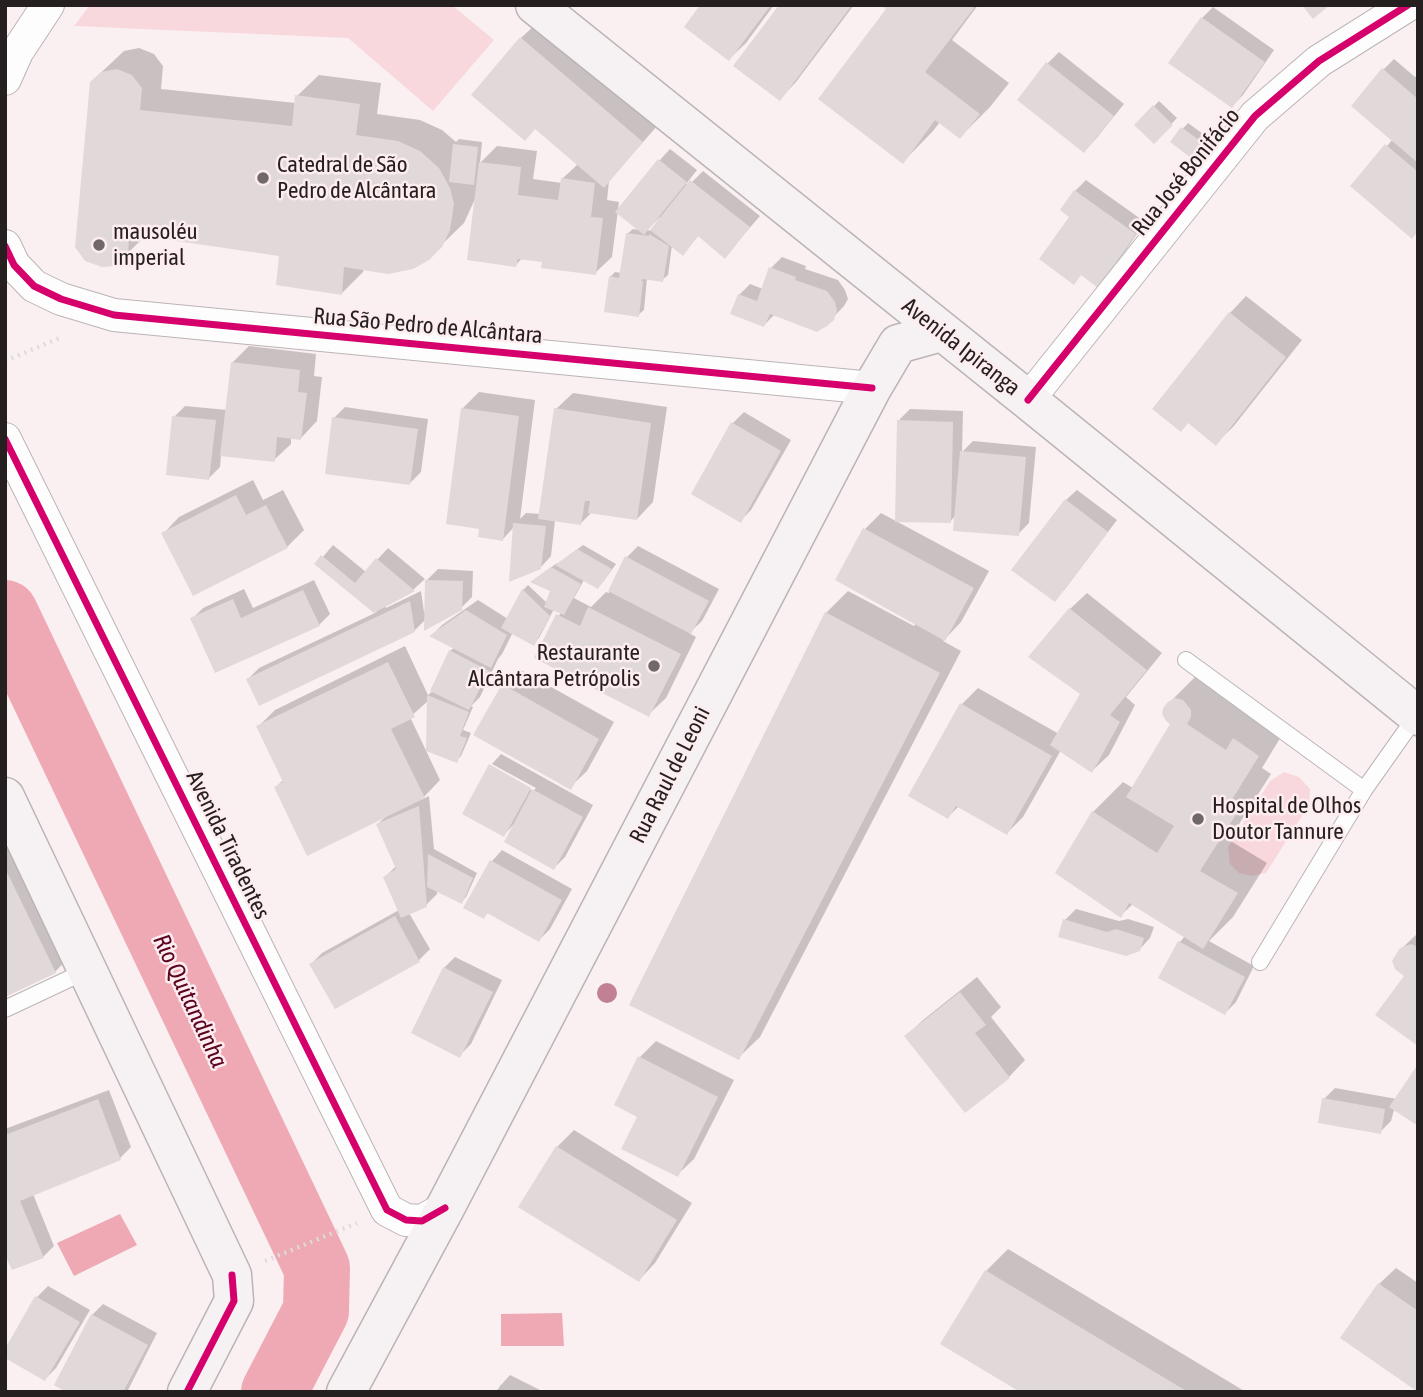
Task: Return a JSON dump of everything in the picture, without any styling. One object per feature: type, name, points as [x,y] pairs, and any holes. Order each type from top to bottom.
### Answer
[{"type":"main road","name":"Avenida Ipiranga","points":[[535,5],[1417,715]]},
{"type":"main road","points":[[890,291],[898,344],[941,332]]},
{"type":"main road","name":"Rua Raul de Leoni","points":[[346,1392],[446,1208],[872,388],[898,344]]},
{"type":"main road","points":[[5,797],[232,1275],[234,1301],[187,1392]]},
{"type":"street","points":[[5,79],[17,52],[48,5]]},
{"type":"street","name":"Rua José Bonifácio","points":[[1028,400],[1255,116],[1319,61],[1408,5]]},
{"type":"street","name":"Rua São Pedro de Alcântara","points":[[5,246],[14,265],[34,286],[61,299],[114,315],[872,388]]},
{"type":"street","name":"Avenida Tiradentes","points":[[5,439],[387,1210]]},
{"type":"street","points":[[387,1210],[406,1220],[422,1221],[446,1208]]},
{"type":"lane","points":[[1186,660],[1364,790]]},
{"type":"lane","points":[[1260,962],[1364,790],[1417,715]]},
{"type":"lane","points":[[5,1009],[88,971]]},
{"type":"path","points":[[5,361],[114,315]]},
{"type":"path","points":[[232,1275],[387,1210]]},
{"type":"shaded area","points":[[90,5],[452,5],[494,40],[433,111],[348,38],[74,26]]},
{"type":"shaded area","points":[[1284,772],[1299,777],[1310,789],[1309,805],[1266,873],[1251,876],[1239,873],[1230,864],[1228,847],[1270,781]]},
{"type":"shaded area","points":[[120,1214],[137,1245],[74,1276],[57,1243]]},
{"type":"shaded area","points":[[562,1313],[564,1346],[501,1346],[501,1314]]},
{"type":"building","points":[[700,5],[771,5],[729,61],[684,27]]},
{"type":"building","points":[[779,5],[852,5],[780,101],[733,66]]},
{"type":"building","points":[[881,5],[970,5],[974,8],[925,72],[980,114],[960,139],[935,120],[903,164],[818,99],[886,9]]},
{"type":"building","points":[[1302,5],[1330,5],[1313,19]]},
{"type":"building","points":[[1201,17],[1265,62],[1232,108],[1168,63]]},
{"type":"building","points":[[520,37],[643,142],[604,188],[535,129],[525,141],[471,95]]},
{"type":"building","points":[[1046,62],[1114,116],[1084,153],[1017,100]]},
{"type":"building","points":[[1382,68],[1418,99],[1418,163],[1351,106]]},
{"type":"building","name":"Catedral de São Pedro de Alcântara","points":[[117,69],[132,75],[142,88],[140,110],[292,126],[295,95],[360,104],[356,135],[398,141],[420,151],[439,168],[450,188],[454,204],[450,230],[442,247],[429,260],[413,269],[388,274],[344,267],[342,295],[276,285],[279,256],[129,234],[128,256],[115,266],[102,267],[85,261],[75,247],[90,82],[101,72]]},
{"type":"building","points":[[1153,105],[1173,125],[1154,144],[1134,125]]},
{"type":"building","points":[[1181,127],[1206,145],[1195,161],[1170,142]]},
{"type":"building","points":[[453,144],[478,147],[474,185],[449,182]]},
{"type":"building","points":[[1385,144],[1418,172],[1418,231],[1412,239],[1350,186]]},
{"type":"building","points":[[658,159],[687,182],[644,235],[615,212]]},
{"type":"building","points":[[479,162],[521,167],[518,195],[558,200],[561,178],[595,183],[591,217],[603,218],[596,275],[541,268],[542,262],[518,259],[516,267],[467,260]]},
{"type":"building","points":[[690,180],[750,227],[725,259],[698,236],[683,256],[650,230]]},
{"type":"building","points":[[1074,190],[1136,234],[1098,288],[1081,275],[1074,285],[1039,259],[1069,217],[1060,210]]},
{"type":"building","points":[[626,233],[649,234],[669,246],[663,282],[641,281],[639,317],[604,312],[609,276],[619,278]]},
{"type":"building","points":[[769,267],[827,291],[835,302],[837,311],[834,320],[817,332],[770,314],[764,327],[730,314],[738,294],[757,301]]},
{"type":"building","points":[[1229,312],[1286,357],[1216,446],[1188,423],[1181,432],[1152,409]]},
{"type":"building","points":[[231,362],[300,370],[298,392],[307,393],[301,440],[277,437],[275,462],[220,456]]},
{"type":"building","points":[[461,408],[519,416],[503,541],[478,537],[479,529],[446,524]]},
{"type":"building","points":[[554,408],[651,423],[637,520],[588,513],[590,501],[585,501],[581,525],[538,519]]},
{"type":"building","points":[[172,416],[216,420],[209,480],[166,475]]},
{"type":"building","points":[[332,417],[418,429],[410,485],[325,474]]},
{"type":"building","points":[[897,420],[953,422],[951,523],[895,522]]},
{"type":"building","points":[[731,422],[781,451],[741,523],[691,494]]},
{"type":"building","points":[[960,451],[1026,457],[1019,536],[953,531]]},
{"type":"building","points":[[236,495],[246,515],[266,505],[288,548],[193,596],[161,533]]},
{"type":"building","points":[[1065,499],[1108,532],[1055,602],[1011,570]]},
{"type":"building","points":[[513,523],[546,526],[541,569],[509,582]]},
{"type":"building","points":[[863,528],[974,588],[945,641],[835,580]]},
{"type":"building","points":[[577,549],[612,569],[598,589],[555,565]]},
{"type":"building","points":[[321,555],[355,583],[376,558],[415,591],[374,613],[314,564]]},
{"type":"building","points":[[625,556],[709,601],[691,634],[608,591]]},
{"type":"building","points":[[551,567],[581,584],[564,615],[544,607],[550,591],[530,582]]},
{"type":"building","points":[[425,580],[463,581],[462,610],[424,631]]},
{"type":"building","points":[[522,589],[550,616],[534,646],[501,628]]},
{"type":"building","points":[[303,590],[320,626],[215,673],[190,618],[233,599],[241,618]]},
{"type":"building","points":[[410,601],[415,632],[259,706],[246,679]]},
{"type":"building","points":[[588,607],[681,654],[649,717],[534,658],[556,614],[580,626]]},
{"type":"building","points":[[1069,608],[1147,670],[1110,715],[1120,722],[1092,773],[1050,745],[1080,694],[1028,657]]},
{"type":"building","points":[[466,610],[507,635],[491,668],[429,636]]},
{"type":"building","points":[[825,612],[940,673],[739,1060],[629,1005]]},
{"type":"building","points":[[449,650],[489,671],[469,710],[430,691]]},
{"type":"building","points":[[388,662],[415,717],[391,729],[425,798],[307,856],[274,787],[283,782],[256,726]]},
{"type":"building","points":[[502,684],[599,739],[571,790],[473,735]]},
{"type":"building","points":[[427,695],[469,712],[460,736],[467,738],[457,763],[426,751]]},
{"type":"building","name":"Hospital de Olhos Doutor Tannure","points":[[1175,698],[1183,700],[1191,710],[1187,724],[1226,750],[1233,738],[1259,756],[1233,798],[1242,805],[1200,871],[1238,893],[1203,949],[1129,903],[1121,918],[1055,873],[1092,811],[1157,853],[1174,826],[1126,797],[1170,724],[1162,714],[1163,708]]},
{"type":"building","points":[[960,703],[1052,756],[1007,835],[956,806],[948,819],[908,796]]},
{"type":"building","points":[[489,764],[531,788],[504,837],[462,814]]},
{"type":"building","points":[[532,789],[583,817],[554,870],[504,842]]},
{"type":"building","points":[[419,806],[427,907],[401,918],[383,877],[396,869],[376,824]]},
{"type":"building","points":[[428,854],[473,878],[462,904],[427,887]]},
{"type":"building","points":[[490,860],[562,900],[539,942],[487,913],[484,919],[463,908]]},
{"type":"building","points":[[5,868],[56,973],[5,997]]},
{"type":"building","points":[[395,916],[420,962],[335,1009],[309,964]]},
{"type":"building","points":[[1063,919],[1107,932],[1116,929],[1144,938],[1140,951],[1126,956],[1058,937]]},
{"type":"building","points":[[1178,941],[1245,977],[1225,1015],[1158,978]]},
{"type":"building","points":[[1411,944],[1418,947],[1418,1046],[1375,1015],[1404,976],[1395,969],[1392,961],[1400,948]]},
{"type":"building","points":[[443,967],[493,992],[460,1058],[411,1033]]},
{"type":"building","points":[[960,992],[986,1025],[975,1033],[1010,1078],[965,1113],[904,1036]]},
{"type":"building","points":[[638,1056],[718,1097],[678,1177],[621,1149],[637,1117],[614,1105]]},
{"type":"building","points":[[1418,1064],[1418,1126],[1389,1107]]},
{"type":"building","points":[[1322,1098],[1385,1109],[1381,1134],[1318,1123]]},
{"type":"building","points":[[98,1099],[121,1160],[20,1201],[44,1258],[12,1270],[5,1255],[5,1135]]},
{"type":"building","points":[[556,1146],[677,1220],[639,1282],[518,1207]]},
{"type":"building","points":[[985,1270],[1188,1392],[1020,1392],[940,1344]]},
{"type":"building","points":[[1378,1283],[1418,1311],[1418,1392],[1340,1338]]},
{"type":"building","points":[[35,1296],[80,1322],[45,1381],[5,1358],[5,1349]]},
{"type":"building","points":[[91,1314],[148,1345],[123,1392],[66,1392],[54,1385]]},
{"type":"waterway","name":"Rio Quitandinha","points":[[5,613],[317,1268],[316,1311],[274,1392]]},
{"type":"cycle path","points":[[1028,400],[1255,116],[1319,61],[1408,5]]},
{"type":"cycle path","points":[[5,246],[14,265],[34,286],[61,299],[114,315],[872,388]]},
{"type":"cycle path","points":[[5,439],[387,1210],[406,1220],[422,1221],[445,1208]]},
{"type":"cycle path","points":[[187,1392],[234,1301],[232,1275]]},
{"type":"place","name":"Catedral de São Pedro de Alcântara","points":[[263,178]]},
{"type":"place","name":"mausoléu imperial","points":[[99,245]]},
{"type":"place","name":"Restaurante Alcântara Petrópolis","points":[[654,666]]},
{"type":"place","name":"Hospital de Olhos Doutor Tannure","points":[[1198,819]]}]
